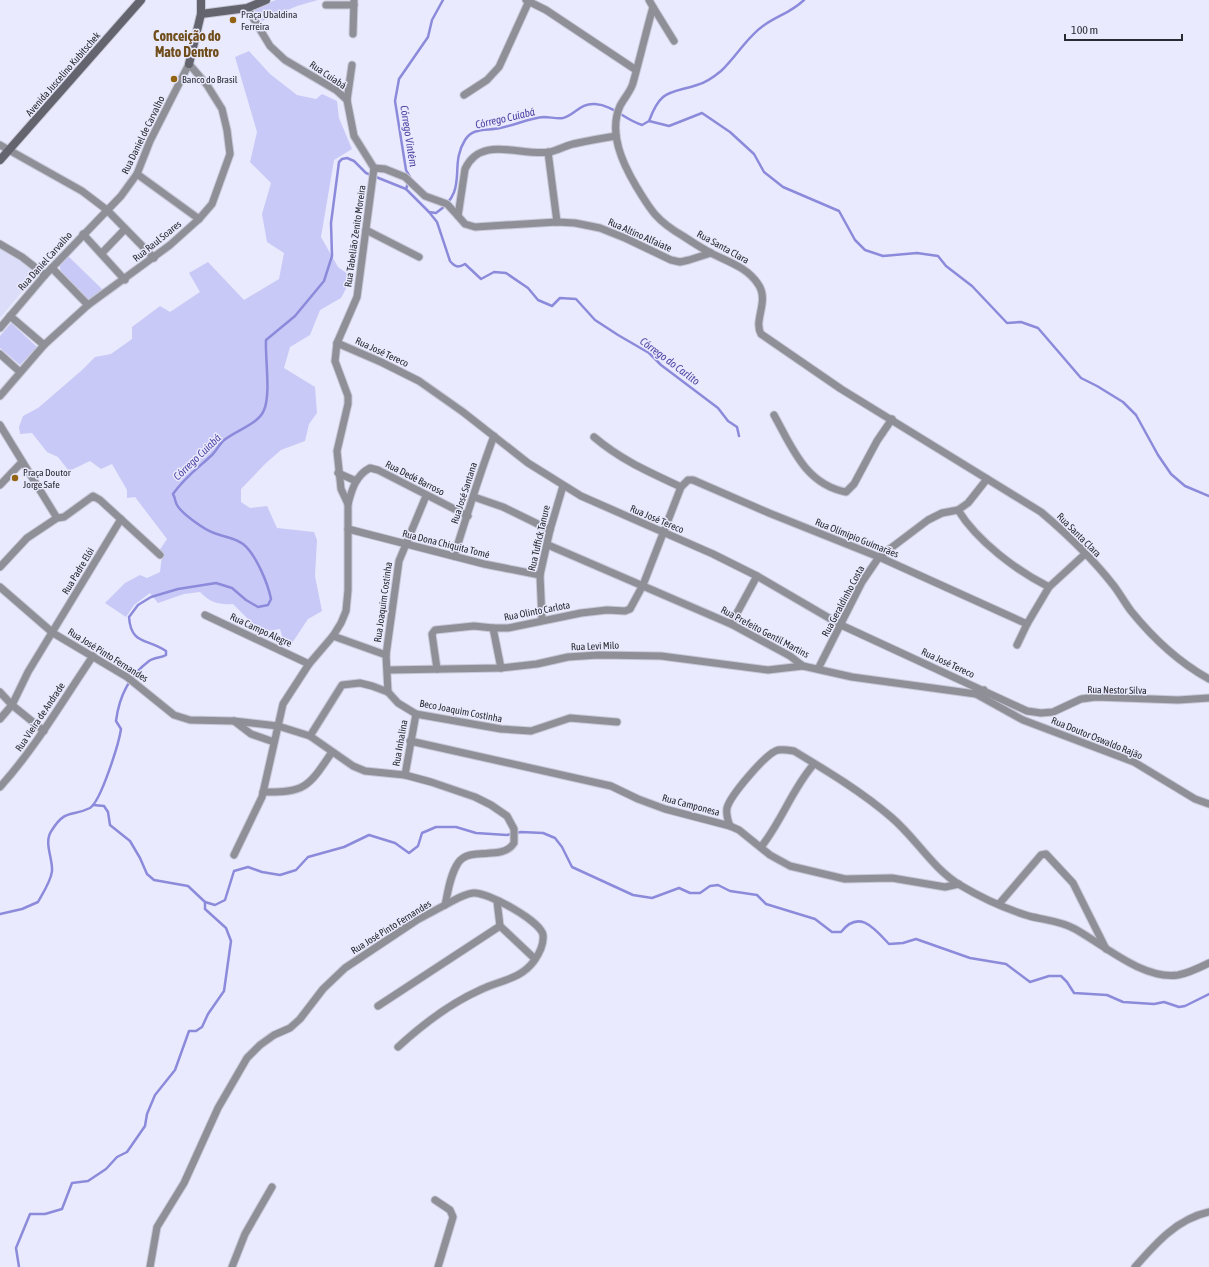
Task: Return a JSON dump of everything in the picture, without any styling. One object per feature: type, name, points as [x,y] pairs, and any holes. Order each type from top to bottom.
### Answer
[{"type":"main road","name":"Avenida Juscelino Kubitschek","points":[[0,160],[141,0]]},
{"type":"main road","points":[[189,64],[201,14],[201,0]]},
{"type":"main road","points":[[201,14],[247,8],[266,0]]},
{"type":"street","points":[[464,95],[487,80],[499,67],[527,1],[546,10],[636,70]]},
{"type":"street","points":[[326,5],[354,2],[353,34]]},
{"type":"street","points":[[651,3],[674,41]]},
{"type":"street","name":"Rua Santa Clara","points":[[651,3],[633,85],[619,107],[616,136],[619,153],[628,172],[656,218],[711,253],[746,271],[760,286],[763,296],[758,326],[761,334],[840,389],[892,419],[1041,512],[1059,527],[1085,554],[1114,586],[1130,610],[1148,630],[1187,664],[1209,679]]},
{"type":"street","name":"Rua Cuiabá","points":[[247,8],[270,46],[285,60],[336,90],[347,100],[354,136],[374,171]]},
{"type":"street","name":"Rua Daniel de Carvalho","points":[[107,210],[121,196],[137,174],[150,141],[189,64]]},
{"type":"street","name":"Rua Raul Soares","points":[[0,396],[44,346],[88,305],[154,258],[199,219],[212,204],[230,154],[222,109],[207,85],[189,64]]},
{"type":"street","points":[[347,100],[352,65]]},
{"type":"street","points":[[458,217],[465,169],[468,163],[482,151],[501,149],[548,152],[586,141],[616,136]]},
{"type":"street","points":[[0,145],[10,149],[82,191],[107,210],[154,258]]},
{"type":"street","points":[[548,152],[557,222]]},
{"type":"street","points":[[374,171],[385,170],[405,177],[425,196],[448,205],[458,217]]},
{"type":"street","name":"Rua Tabelião Zenito Moreira","points":[[234,855],[263,792],[283,704],[309,664],[333,636],[342,622],[346,611],[348,590],[348,504],[341,489],[338,473],[337,451],[348,404],[348,396],[335,361],[337,343],[357,297],[374,171]]},
{"type":"street","points":[[137,174],[199,219]]},
{"type":"street","name":"Rua Daniel Carvalho","points":[[0,328],[44,275],[107,210]]},
{"type":"street","name":"Rua Altino Alfaiate","points":[[458,217],[465,224],[475,227],[557,222],[575,223],[600,228],[671,260],[680,262],[711,253]]},
{"type":"street","points":[[102,253],[125,229]]},
{"type":"street","points":[[366,230],[419,257]]},
{"type":"street","points":[[83,234],[102,253],[125,280]]},
{"type":"street","points":[[0,244],[22,257],[44,275]]},
{"type":"street","points":[[52,268],[88,305]]},
{"type":"street","points":[[10,316],[44,346]]},
{"type":"street","name":"Rua José Tereco","points":[[337,343],[381,362],[419,381],[528,463],[563,486],[614,512],[665,532],[757,576],[841,625],[984,690]]},
{"type":"street","points":[[0,354],[20,372]]},
{"type":"street","points":[[774,415],[791,449],[805,468],[823,483],[846,492],[854,484],[877,441],[892,419]]},
{"type":"street","points":[[0,424],[57,518]]},
{"type":"street","name":"Rua José Santana","points":[[454,556],[474,497],[482,466],[494,436]]},
{"type":"street","points":[[594,437],[628,463],[681,487],[665,532],[643,585]]},
{"type":"street","points":[[0,485],[22,462]]},
{"type":"street","name":"Rua Dedé Barroso","points":[[348,504],[356,481],[362,472],[370,468],[378,470],[426,496],[468,516]]},
{"type":"street","points":[[338,473],[356,481]]},
{"type":"street","name":"Rua Geraldinho Costa","points":[[818,669],[862,582],[879,557],[928,520],[942,513],[958,510],[968,503],[987,479]]},
{"type":"street","name":"Rua Olímipio Guimarães","points":[[681,487],[685,482],[693,480],[769,513],[879,557],[1027,624]]},
{"type":"street","name":"Rua Tuffick Tanure","points":[[542,620],[540,575],[550,530],[563,486]]},
{"type":"street","points":[[0,567],[3,558],[27,538],[57,518],[64,517],[93,496],[121,519],[160,555]]},
{"type":"street","name":"Rua Joaquim Costinha","points":[[388,692],[388,670],[386,656],[399,561],[426,496]]},
{"type":"street","points":[[474,497],[503,507],[550,530]]},
{"type":"street","points":[[958,510],[972,530],[1009,562],[1049,587]]},
{"type":"street","name":"Rua Padre Elói","points":[[0,718],[12,705],[28,672],[121,519]]},
{"type":"street","name":"Rua Dona Chiquita Tomé","points":[[348,529],[454,556],[540,575]]},
{"type":"street","name":"Rua Prefeito Gentil Martins","points":[[548,544],[731,624],[790,656],[803,666],[852,677],[976,694]]},
{"type":"street","points":[[1017,645],[1027,624],[1049,587],[1085,554]]},
{"type":"street","points":[[731,624],[757,576]]},
{"type":"street","name":"Rua Olinto Carlota","points":[[501,668],[493,628],[508,628],[581,613],[607,610],[625,611],[633,605],[643,585]]},
{"type":"street","name":"Rua José Pinto Fernandes","points":[[0,587],[53,632],[136,683],[174,715],[190,720],[234,721],[278,726],[310,736],[353,766],[365,771],[405,775],[431,782],[491,805],[506,816],[514,829],[514,843],[507,850],[468,856],[462,859],[453,874],[445,905],[417,920],[346,968],[323,989],[300,1019],[290,1028],[260,1045],[247,1058],[218,1108],[184,1183],[157,1227],[150,1267]]},
{"type":"street","name":"Rua Campo Alegre","points":[[205,615],[309,664]]},
{"type":"street","points":[[437,669],[432,634],[435,630],[474,626],[493,628]]},
{"type":"street","points":[[333,636],[386,656]]},
{"type":"street","name":"Rua Levi Milo","points":[[388,670],[501,668],[537,664],[568,657],[598,655],[661,656],[768,670],[788,669],[803,666]]},
{"type":"street","name":"Rua Vieira de Andrade","points":[[0,787],[14,772],[44,731],[93,656]]},
{"type":"street","name":"Beco Joaquim Costinha","points":[[310,736],[342,685],[360,683],[388,692],[398,703],[416,714],[459,722],[521,731],[541,728],[570,718],[618,722]]},
{"type":"street","points":[[976,694],[984,690]]},
{"type":"street","name":"Rua Nestor Silva","points":[[984,690],[1027,711],[1042,713],[1052,712],[1082,699],[1096,697],[1178,700],[1209,698]]},
{"type":"street","points":[[0,692],[12,705],[44,731]]},
{"type":"street","name":"Rua Doutor Oswaldo Rajão","points":[[976,694],[1023,720],[1134,762],[1183,793],[1209,804]]},
{"type":"street","name":"Rua Inhalina","points":[[405,775],[416,714]]},
{"type":"street","points":[[234,721],[251,734],[274,742]]},
{"type":"street","name":"Rua Camponesa","points":[[410,741],[611,786],[638,799],[665,809],[730,826],[739,830],[761,848],[781,862],[790,866],[845,879],[892,878],[945,887],[959,884]]},
{"type":"street","points":[[730,826],[727,809],[730,800],[751,773],[772,754],[784,750],[794,751],[892,818],[929,860],[959,884],[999,904],[1028,916],[1056,921],[1074,928],[1106,949],[1141,968],[1162,975],[1178,975],[1209,963]]},
{"type":"street","points":[[263,792],[286,792],[297,790],[306,785],[314,778],[332,752]]},
{"type":"street","points":[[761,848],[774,830],[800,782],[814,764]]},
{"type":"street","points":[[999,904],[1041,855],[1046,854],[1073,883],[1106,949]]},
{"type":"street","points":[[398,1047],[442,1011],[481,989],[515,978],[527,970],[542,948],[543,934],[538,925],[517,911],[497,901],[474,893],[445,905]]},
{"type":"street","points":[[497,901],[500,926],[535,959]]},
{"type":"street","points":[[378,1006],[500,926]]},
{"type":"street","points":[[232,1267],[245,1234],[272,1187]]},
{"type":"street","points":[[435,1200],[450,1210],[453,1217],[438,1267]]},
{"type":"street","points":[[1135,1267],[1160,1240],[1181,1222],[1209,1212]]},
{"type":"shaded area","points":[[276,0],[318,0],[297,6],[262,21],[253,9]]},
{"type":"shaded area","points":[[249,51],[270,74],[297,95],[316,99],[322,94],[337,101],[339,118],[352,149],[334,160],[321,237],[338,267],[352,277],[341,298],[320,310],[310,335],[290,347],[284,368],[315,387],[317,413],[309,424],[305,441],[281,450],[241,489],[241,502],[250,508],[267,506],[277,528],[314,532],[317,540],[315,576],[322,611],[308,619],[292,643],[283,639],[280,629],[261,632],[233,604],[215,602],[200,592],[184,594],[158,603],[150,593],[134,605],[126,617],[105,603],[125,583],[140,575],[147,578],[160,572],[162,555],[159,551],[167,539],[135,497],[127,498],[127,490],[112,464],[101,469],[90,461],[69,471],[58,457],[47,452],[32,433],[20,434],[19,427],[23,416],[38,408],[95,357],[111,354],[132,339],[132,327],[160,306],[170,312],[200,292],[189,273],[208,262],[244,300],[279,279],[284,253],[267,242],[262,214],[271,183],[250,162],[257,132],[235,57]]},
{"type":"shaded area","points":[[0,249],[19,259],[37,274],[0,318]]},
{"type":"shaded area","points":[[68,256],[103,290],[87,300],[61,271],[59,265]]},
{"type":"shaded area","points":[[11,323],[37,347],[20,365],[0,348],[0,336]]},
{"type":"waterway","name":"Córrego Vintém","points":[[406,189],[410,177],[406,170],[395,101],[399,79],[428,37],[432,20],[443,0]]},
{"type":"waterway","name":"Córrego Cuiabá","points":[[0,914],[22,909],[38,902],[48,883],[52,871],[48,845],[49,835],[57,823],[65,816],[84,811],[90,808],[94,803],[104,784],[117,746],[121,729],[116,721],[122,695],[131,680],[142,667],[149,661],[166,655],[166,651],[141,640],[133,632],[130,626],[129,617],[138,605],[151,597],[178,589],[216,583],[232,588],[246,600],[258,607],[268,605],[271,599],[261,570],[248,549],[240,542],[210,531],[194,521],[176,504],[173,494],[186,478],[212,455],[223,441],[252,423],[264,410],[267,395],[266,340],[295,316],[324,281],[332,256],[331,223],[339,162],[342,159],[347,158],[354,161],[366,173],[406,189],[429,212],[436,213],[452,196],[456,187],[460,150],[465,140],[472,133],[481,130],[506,127],[544,117],[563,118],[581,107],[590,104],[608,107],[642,125],[649,121],[658,103],[667,94],[700,84],[713,77],[726,66],[757,30],[804,0]]},
{"type":"waterway","points":[[649,121],[669,126],[702,113],[730,132],[754,154],[764,172],[783,187],[839,211],[855,240],[865,250],[883,256],[917,253],[938,256],[946,266],[972,286],[1007,323],[1021,322],[1038,328],[1081,378],[1123,402],[1136,415],[1158,455],[1171,474],[1185,486],[1209,496]]},
{"type":"waterway","name":"Córrego do Carlito","points":[[429,212],[437,222],[450,261],[453,265],[460,266],[465,264],[481,279],[494,272],[506,273],[528,288],[538,300],[552,306],[560,298],[576,299],[595,320],[649,353],[661,365],[718,408],[728,421],[737,427],[739,436]]},
{"type":"waterway","points":[[93,805],[104,806],[108,812],[110,825],[130,841],[147,874],[154,880],[188,886],[205,902],[215,905],[225,900],[234,871],[248,867],[262,872],[280,875],[296,870],[308,857],[344,847],[369,835],[395,843],[409,853],[418,846],[422,833],[436,827],[456,827],[476,833],[507,835],[521,832],[543,833],[555,838],[562,847],[572,867],[633,895],[652,898],[679,888],[690,893],[700,893],[710,886],[718,885],[730,891],[757,895],[766,904],[815,919],[832,932],[841,932],[848,925],[860,921],[872,927],[889,944],[903,943],[916,939],[970,958],[1006,964],[1030,982],[1049,976],[1061,976],[1074,993],[1107,995],[1123,1002],[1154,1004],[1164,1002],[1179,1007],[1185,1006],[1209,994]]},
{"type":"waterway","points":[[19,1267],[16,1248],[30,1214],[45,1214],[62,1209],[72,1183],[88,1181],[106,1169],[117,1157],[127,1152],[145,1126],[147,1114],[155,1095],[175,1070],[189,1031],[196,1031],[202,1027],[208,1014],[224,991],[231,941],[226,928],[205,909],[205,902]]},
{"type":"place","name":"Praça Ubaldina Ferreira","points":[[233,20]]},
{"type":"place","name":"Banco do Brasil","points":[[174,79]]},
{"type":"place","name":"Praça Doutor Jorge Safe","points":[[15,478]]},
{"type":"district","name":"Conceição do Mato Dentro","points":[[187,44]]}]
